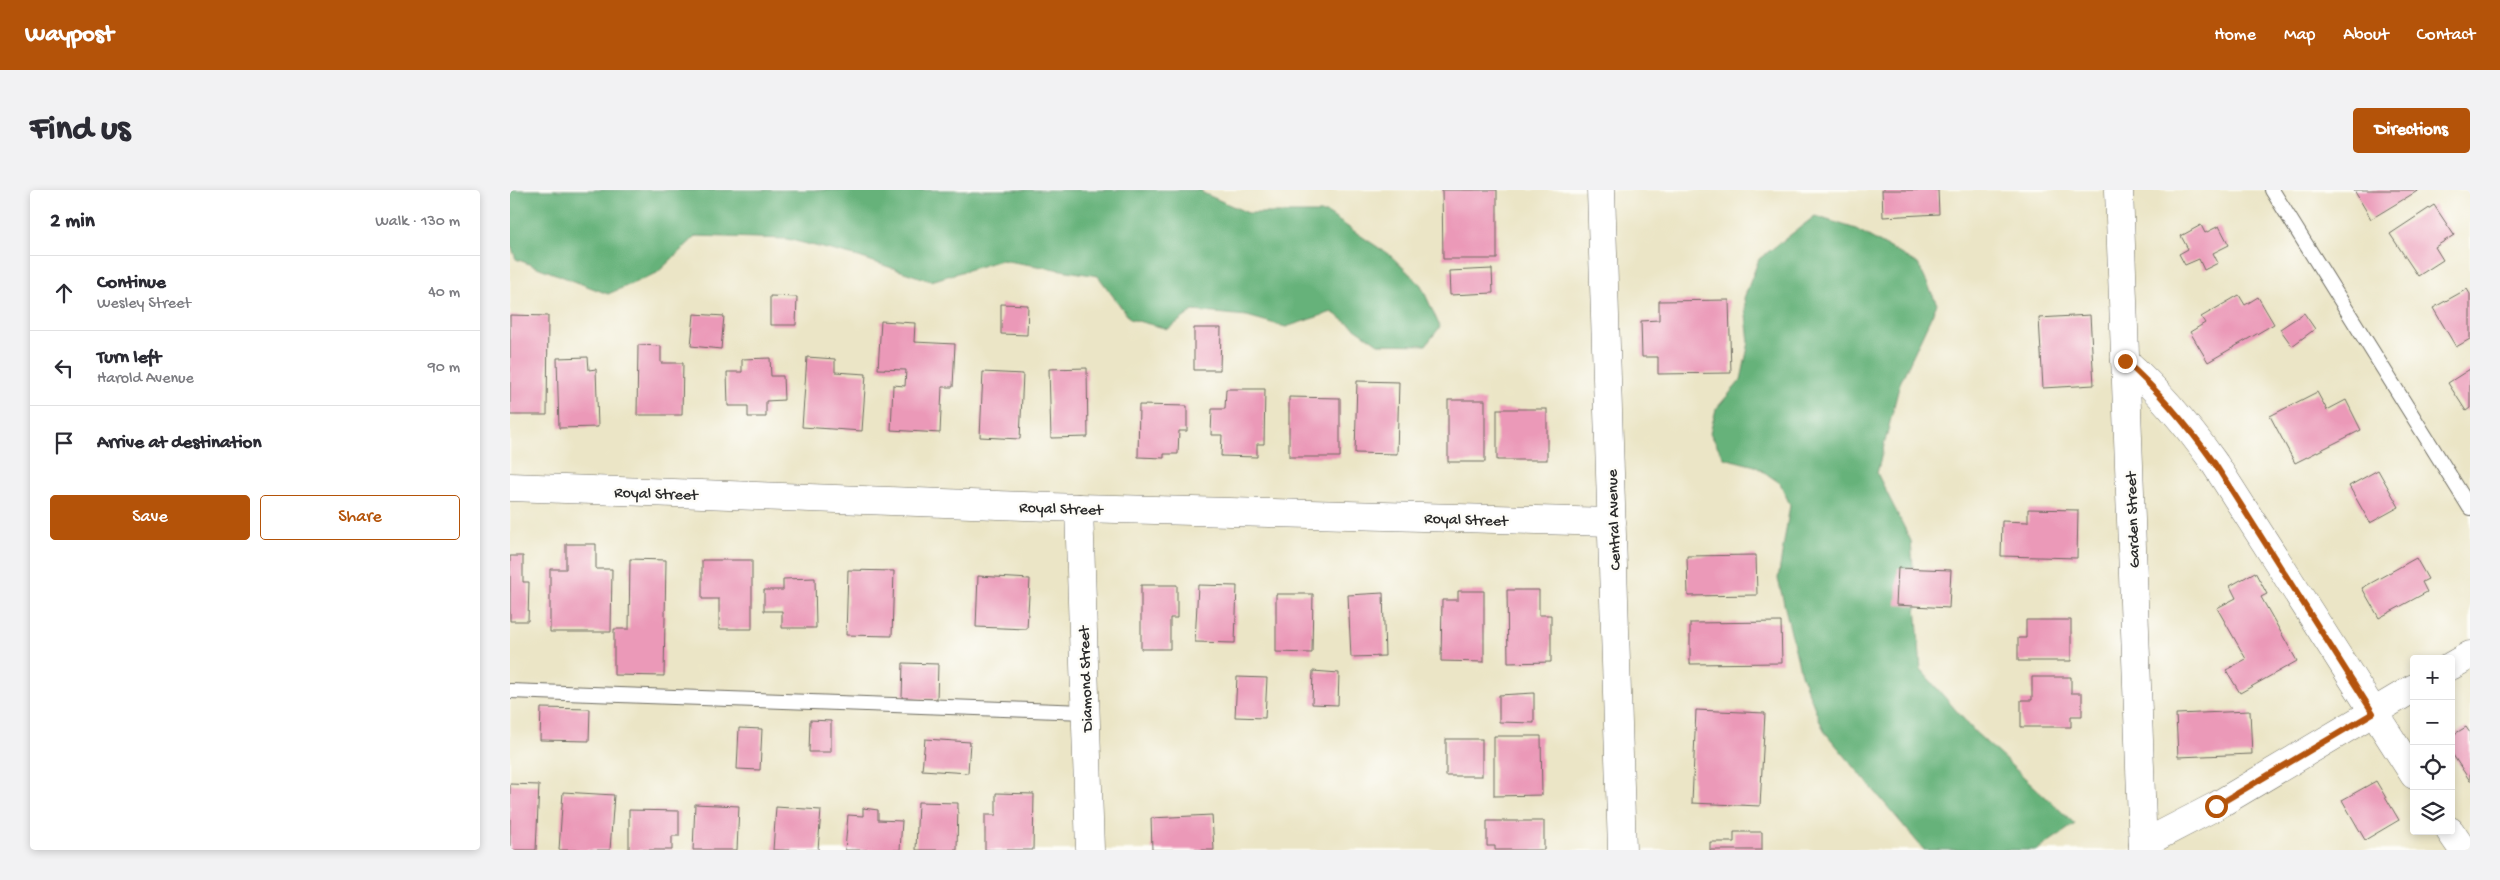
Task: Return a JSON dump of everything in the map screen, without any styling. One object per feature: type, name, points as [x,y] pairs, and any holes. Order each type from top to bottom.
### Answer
[{"type":"street","name":"Central Avenue","points":[[1601,190],[1622,850]]},
{"type":"street","name":"Garden Street","points":[[2119,190],[2143,847]]},
{"type":"street","points":[[2125,361],[2146,380],[2188,426],[2215,464],[2410,769]]},
{"type":"street","name":"Royal Street","points":[[510,487],[1079,508],[1612,522]]},
{"type":"street","name":"Diamond Street","points":[[1079,508],[1090,850]]},
{"type":"street","points":[[2455,664],[2470,655]]},
{"type":"street","points":[[2143,847],[2216,806],[2410,690]]},
{"type":"street","points":[[2453,835],[2463,850]]},
{"type":"lane","points":[[2272,190],[2470,508]]},
{"type":"lane","points":[[510,691],[1085,712]]},
{"type":"green space","points":[[510,190],[1201,190],[1203,193],[1248,213],[1327,213],[1391,256],[1421,285],[1440,327],[1426,345],[1378,344],[1332,312],[1286,327],[1247,316],[1193,311],[1168,329],[1130,319],[1098,276],[1001,260],[931,281],[859,257],[787,239],[696,236],[657,273],[608,294],[516,259],[510,243]]},
{"type":"green space","points":[[1815,216],[1856,229],[1918,264],[1937,304],[1900,383],[1877,473],[1911,541],[1921,670],[1975,732],[2075,824],[2037,850],[1924,850],[1824,731],[1801,674],[1778,579],[1790,505],[1780,483],[1755,466],[1724,458],[1710,433],[1716,409],[1741,380],[1749,342],[1744,298],[1759,259]]},
{"type":"building","points":[[1442,190],[1497,190],[1497,259],[1443,259]]},
{"type":"building","points":[[1882,190],[1938,190],[1939,214],[1883,217]]},
{"type":"building","points":[[2354,190],[2419,190],[2371,219]]},
{"type":"building","points":[[2434,205],[2454,235],[2435,247],[2443,260],[2418,276],[2390,234]]},
{"type":"building","points":[[2201,225],[2205,233],[2219,226],[2229,245],[2213,253],[2218,263],[2204,270],[2199,259],[2185,265],[2179,254],[2188,249],[2181,236]]},
{"type":"building","points":[[1492,269],[1493,293],[1450,295],[1449,271]]},
{"type":"building","points":[[2467,289],[2470,294],[2470,339],[2456,347],[2433,308]]},
{"type":"building","points":[[2239,295],[2245,305],[2258,297],[2274,324],[2208,362],[2190,332],[2205,323],[2201,317]]},
{"type":"building","points":[[770,296],[797,297],[796,325],[770,325]]},
{"type":"building","points":[[1729,300],[1731,373],[1658,374],[1658,357],[1642,357],[1641,321],[1659,320],[1659,301]]},
{"type":"building","points":[[1001,304],[1028,305],[1027,335],[1001,334]]},
{"type":"building","points":[[2304,313],[2315,329],[2292,346],[2280,329]]},
{"type":"building","points":[[694,314],[724,316],[721,349],[691,346]]},
{"type":"building","points":[[510,315],[548,316],[547,415],[510,415]]},
{"type":"building","points":[[2090,315],[2094,385],[2043,388],[2039,318]]},
{"type":"building","points":[[881,321],[915,323],[914,342],[955,344],[953,387],[942,387],[940,433],[891,430],[893,385],[905,386],[906,370],[878,369]]},
{"type":"building","points":[[1194,328],[1221,328],[1220,370],[1194,370]]},
{"type":"building","points":[[638,345],[661,346],[661,363],[683,363],[682,415],[637,415]]},
{"type":"building","points":[[588,357],[589,370],[596,369],[598,427],[559,428],[557,358]]},
{"type":"building","points":[[807,357],[835,359],[835,372],[866,374],[862,431],[802,427]]},
{"type":"building","points":[[770,358],[771,376],[783,376],[784,400],[766,401],[766,417],[748,417],[748,406],[728,406],[727,372],[742,372],[742,359]]},
{"type":"building","points":[[1087,368],[1088,437],[1051,438],[1049,369]]},
{"type":"building","points":[[2470,369],[2470,408],[2466,411],[2448,383]]},
{"type":"building","points":[[983,372],[1023,374],[1020,439],[980,437]]},
{"type":"building","points":[[1357,381],[1399,382],[1397,454],[1355,453]]},
{"type":"building","points":[[1226,389],[1265,389],[1264,444],[1257,444],[1257,457],[1221,456],[1222,435],[1211,435],[1212,409],[1225,409]]},
{"type":"building","points":[[2317,392],[2327,410],[2346,400],[2361,430],[2295,463],[2270,416]]},
{"type":"building","points":[[1289,397],[1340,398],[1340,457],[1289,457]]},
{"type":"building","points":[[1448,400],[1485,400],[1485,462],[1448,462]]},
{"type":"building","points":[[1139,405],[1187,406],[1187,431],[1179,431],[1178,454],[1164,454],[1164,458],[1138,457]]},
{"type":"building","points":[[1497,409],[1547,409],[1547,460],[1497,460]]},
{"type":"building","points":[[2378,470],[2399,507],[2370,523],[2349,486]]},
{"type":"building","points":[[2028,509],[2078,510],[2077,558],[2001,556],[2002,521],[2028,522]]},
{"type":"building","points":[[566,544],[596,544],[596,569],[612,569],[611,632],[550,632],[550,569],[566,569]]},
{"type":"building","points":[[1756,555],[1757,595],[1688,596],[1687,556]]},
{"type":"building","points":[[510,556],[523,556],[523,582],[529,582],[528,621],[510,621]]},
{"type":"building","points":[[2416,558],[2428,579],[2422,582],[2427,592],[2379,618],[2362,588]]},
{"type":"building","points":[[630,559],[666,560],[664,676],[614,675],[614,629],[629,629]]},
{"type":"building","points":[[702,560],[752,560],[752,629],[719,629],[719,599],[702,599]]},
{"type":"building","points":[[1898,568],[1951,570],[1949,608],[1896,605]]},
{"type":"building","points":[[848,570],[894,571],[892,636],[846,635]]},
{"type":"building","points":[[2255,572],[2267,594],[2261,597],[2297,661],[2240,693],[2226,670],[2246,659],[2217,608],[2236,598],[2230,586]]},
{"type":"building","points":[[978,576],[1030,579],[1027,629],[976,627]]},
{"type":"building","points":[[815,578],[816,628],[782,628],[782,611],[764,611],[764,590],[783,590],[783,579]]},
{"type":"building","points":[[1141,585],[1177,585],[1177,618],[1170,618],[1170,649],[1141,649]]},
{"type":"building","points":[[1198,585],[1237,586],[1235,643],[1195,642]]},
{"type":"building","points":[[1507,590],[1539,590],[1539,615],[1551,615],[1551,662],[1508,663]]},
{"type":"building","points":[[1458,591],[1484,591],[1484,662],[1441,661],[1442,600],[1458,600]]},
{"type":"building","points":[[1383,593],[1385,656],[1351,657],[1348,595]]},
{"type":"building","points":[[1276,594],[1313,594],[1312,653],[1276,652]]},
{"type":"building","points":[[2026,620],[2071,620],[2071,661],[2018,661],[2018,638],[2026,638]]},
{"type":"building","points":[[1781,622],[1782,663],[1690,664],[1690,623]]},
{"type":"building","points":[[903,663],[938,664],[937,699],[902,698]]},
{"type":"building","points":[[1313,671],[1339,673],[1338,705],[1312,704]]},
{"type":"building","points":[[1237,677],[1267,678],[1265,718],[1235,717]]},
{"type":"building","points":[[2032,677],[2071,677],[2071,693],[2082,693],[2082,716],[2071,716],[2071,727],[2021,727],[2021,700],[2032,700]]},
{"type":"building","points":[[1534,693],[1534,723],[1499,722],[1499,695]]},
{"type":"building","points":[[541,708],[590,709],[589,741],[540,740]]},
{"type":"building","points":[[1696,710],[1765,713],[1760,806],[1692,803]]},
{"type":"building","points":[[2250,711],[2252,754],[2178,757],[2176,714]]},
{"type":"building","points":[[810,720],[831,721],[831,752],[809,752]]},
{"type":"building","points":[[2466,727],[2470,733],[2470,781],[2455,758],[2455,734]]},
{"type":"building","points":[[739,728],[762,729],[760,770],[737,769]]},
{"type":"building","points":[[1494,736],[1541,736],[1542,795],[1494,796]]},
{"type":"building","points":[[925,739],[970,742],[968,773],[922,770]]},
{"type":"building","points":[[1446,739],[1482,739],[1482,776],[1446,776]]},
{"type":"building","points":[[2376,781],[2399,820],[2365,840],[2342,800]]},
{"type":"building","points":[[510,784],[539,785],[536,850],[510,850]]},
{"type":"building","points":[[563,792],[614,795],[610,850],[559,850]]},
{"type":"building","points":[[996,793],[1034,794],[1033,850],[985,850],[985,815],[996,815]]},
{"type":"building","points":[[918,802],[958,803],[957,850],[916,850]]},
{"type":"building","points":[[695,804],[739,806],[737,850],[693,850]]},
{"type":"building","points":[[776,807],[821,810],[818,850],[773,850]]},
{"type":"building","points":[[863,808],[878,810],[878,820],[902,821],[900,850],[845,850],[848,815],[863,816]]},
{"type":"building","points":[[629,810],[679,811],[679,836],[672,836],[672,850],[629,850]]},
{"type":"building","points":[[1212,815],[1214,850],[1152,850],[1151,818]]},
{"type":"building","points":[[1487,821],[1544,821],[1544,850],[1495,850],[1495,846],[1487,846]]},
{"type":"building","points":[[1734,832],[1762,832],[1762,850],[1710,850],[1710,842],[1734,842]]},
{"type":"route","points":[[2125,361],[2146,380],[2188,426],[2215,464],[2373,713],[2216,806]]}]
